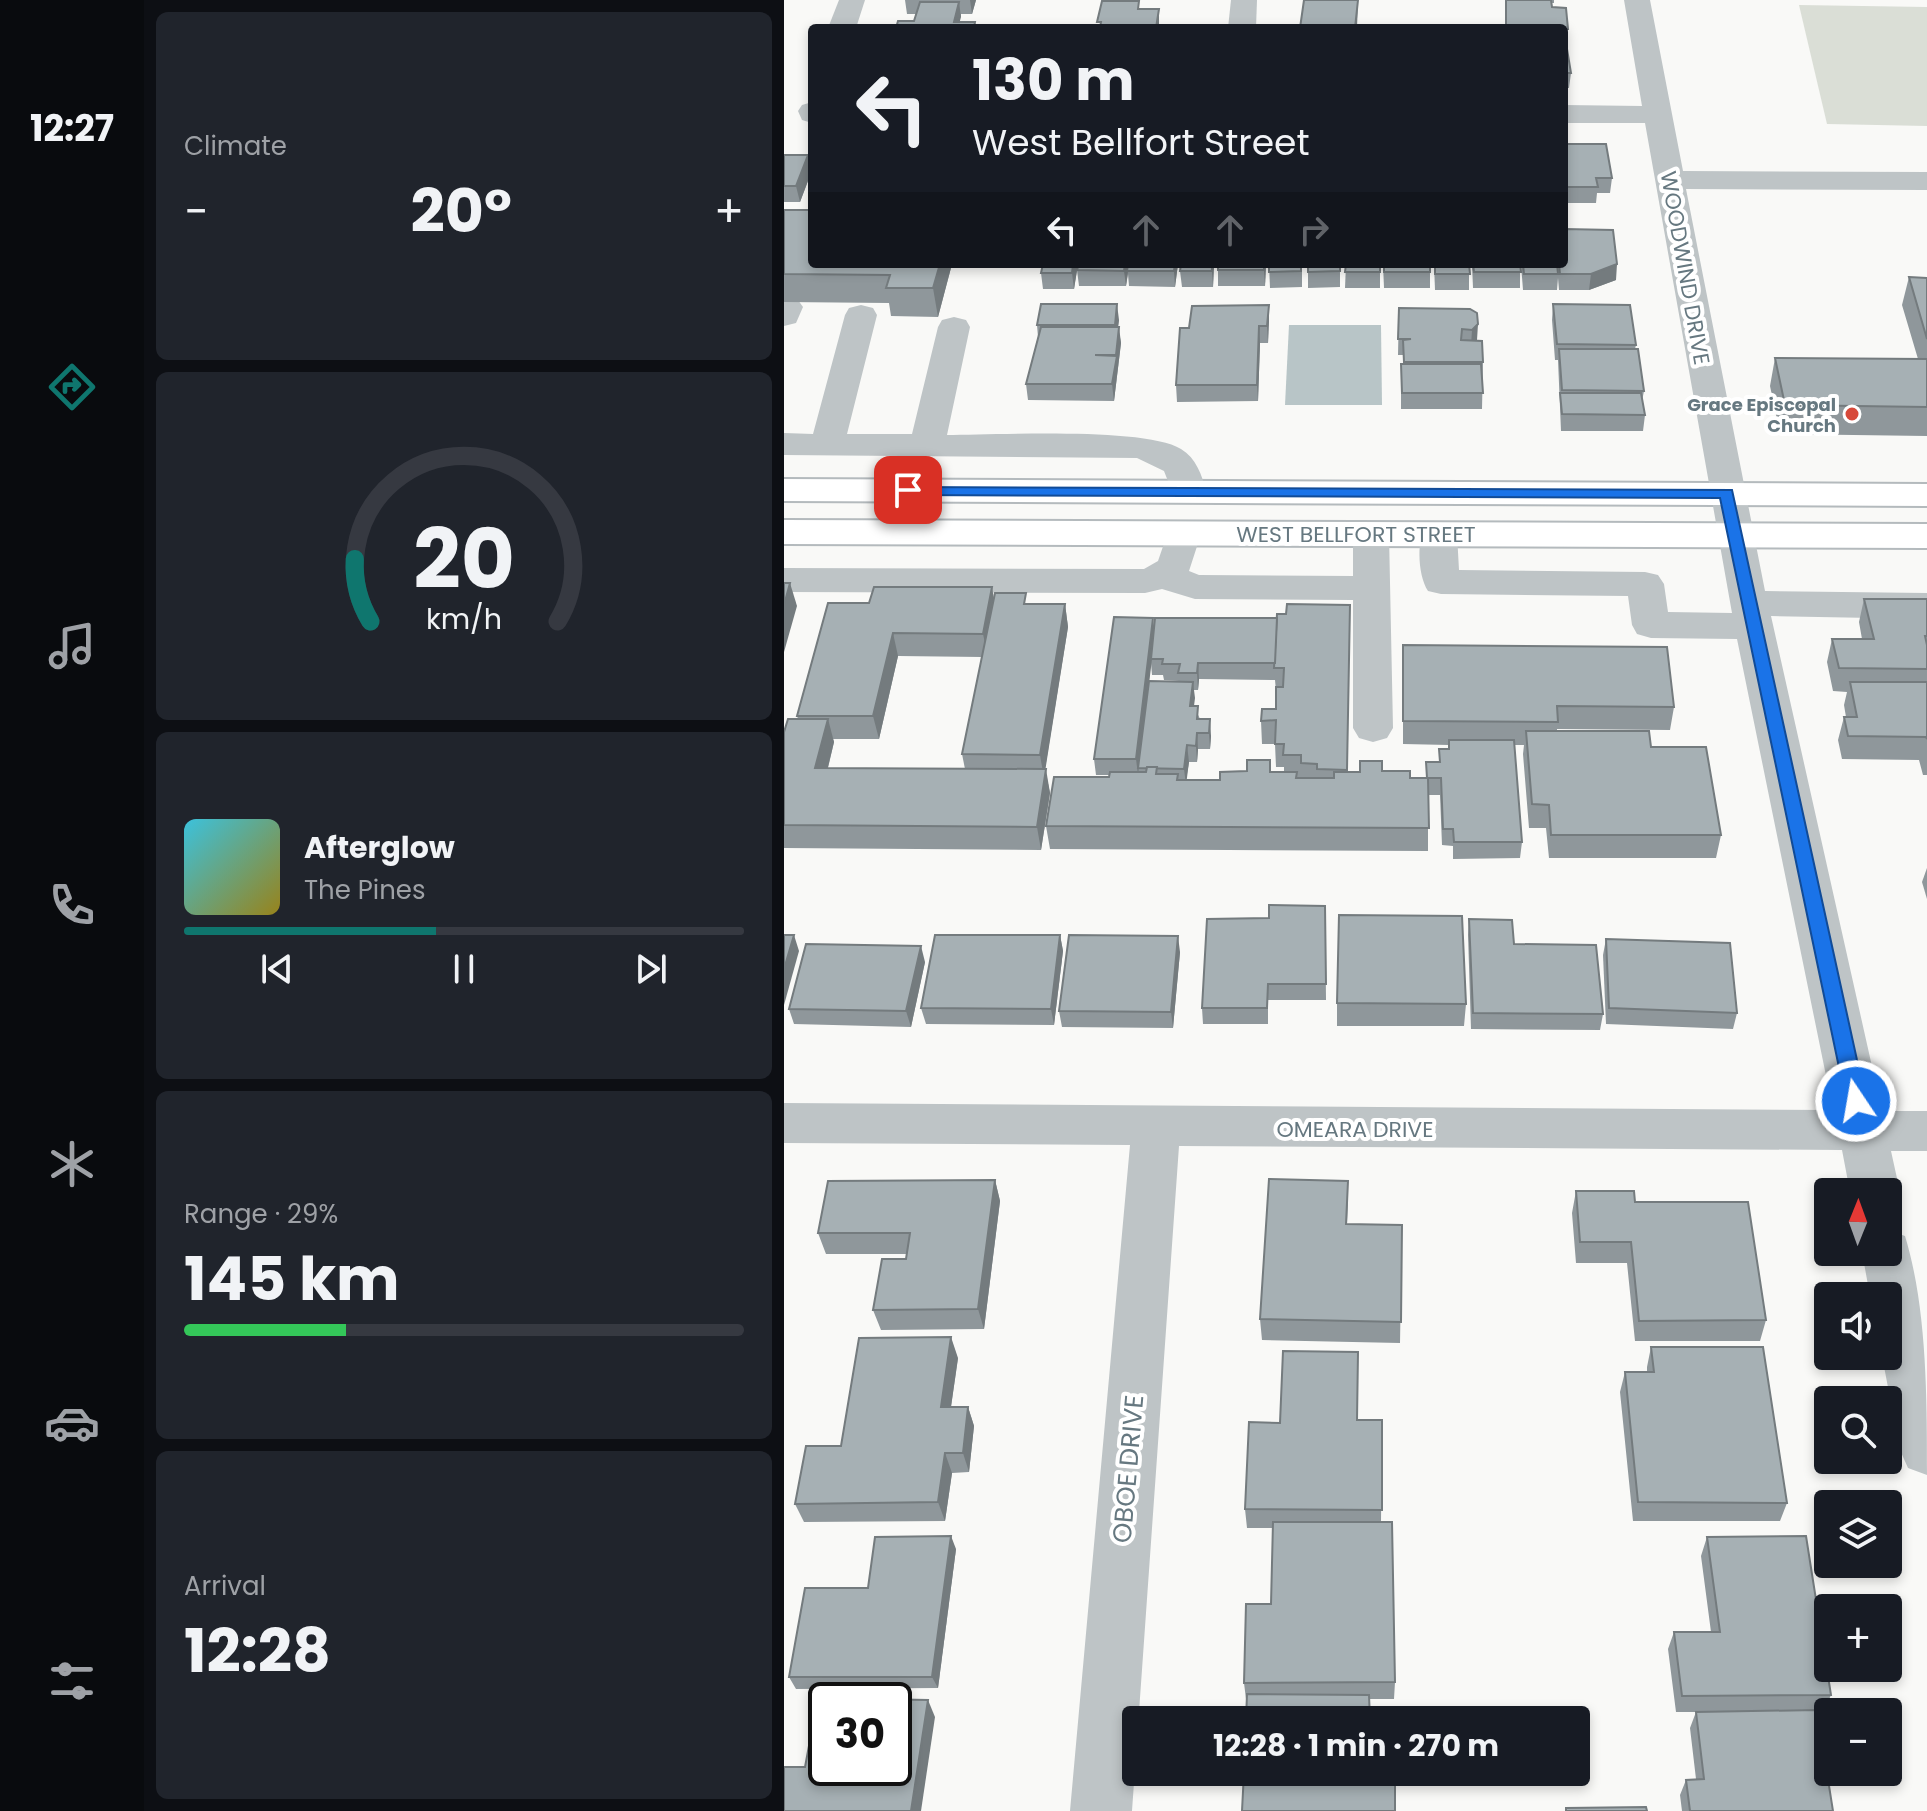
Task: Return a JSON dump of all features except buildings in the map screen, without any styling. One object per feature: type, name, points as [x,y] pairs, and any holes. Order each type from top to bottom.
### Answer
[{"type":"main road","name":"WEST BELLFORT STREET","points":[[784,490],[1927,495]]},
{"type":"main road","points":[[1183,534],[1188,491]]},
{"type":"main road","name":"WEST BELLFORT STREET","points":[[784,532],[1927,536]]},
{"type":"street","points":[[843,24],[852,0]]},
{"type":"street","points":[[1242,24],[1244,0]]},
{"type":"street","name":"WOODWIND DRIVE","points":[[1637,0],[1734,535],[1872,1178]]},
{"type":"street","points":[[1568,114],[1659,115]]},
{"type":"street","points":[[1670,180],[1927,181]]},
{"type":"street","points":[[827,445],[861,315]]},
{"type":"street","points":[[927,445],[954,327]]},
{"type":"street","points":[[784,444],[1137,447],[1165,452],[1184,470],[1188,491]]},
{"type":"street","points":[[784,580],[1145,581],[1165,576],[1176,565],[1183,534]]},
{"type":"street","points":[[1371,534],[1373,728]]},
{"type":"street","points":[[1439,534],[1441,582],[1645,584]]},
{"type":"street","points":[[1637,534],[1651,625],[1751,615],[1927,606]]},
{"type":"street","points":[[1165,576],[1195,587],[1372,588]]},
{"type":"street","name":"OMEARA DRIVE","points":[[784,1123],[1927,1131]]},
{"type":"street","name":"OBOE DRIVE","points":[[1101,1811],[1156,1128]]},
{"type":"street","points":[[1890,1266],[1927,1450]]},
{"type":"shaded area","points":[[1799,5],[1927,7],[1927,126],[1827,124]]},
{"type":"shaded area","points":[[1289,325],[1381,325],[1382,405],[1285,405]]},
{"type":"place","name":"Grace Episcopal Church","points":[[1852,414]]},
{"type":"route","points":[[908,490],[1726,494],[1856,1101]]}]
